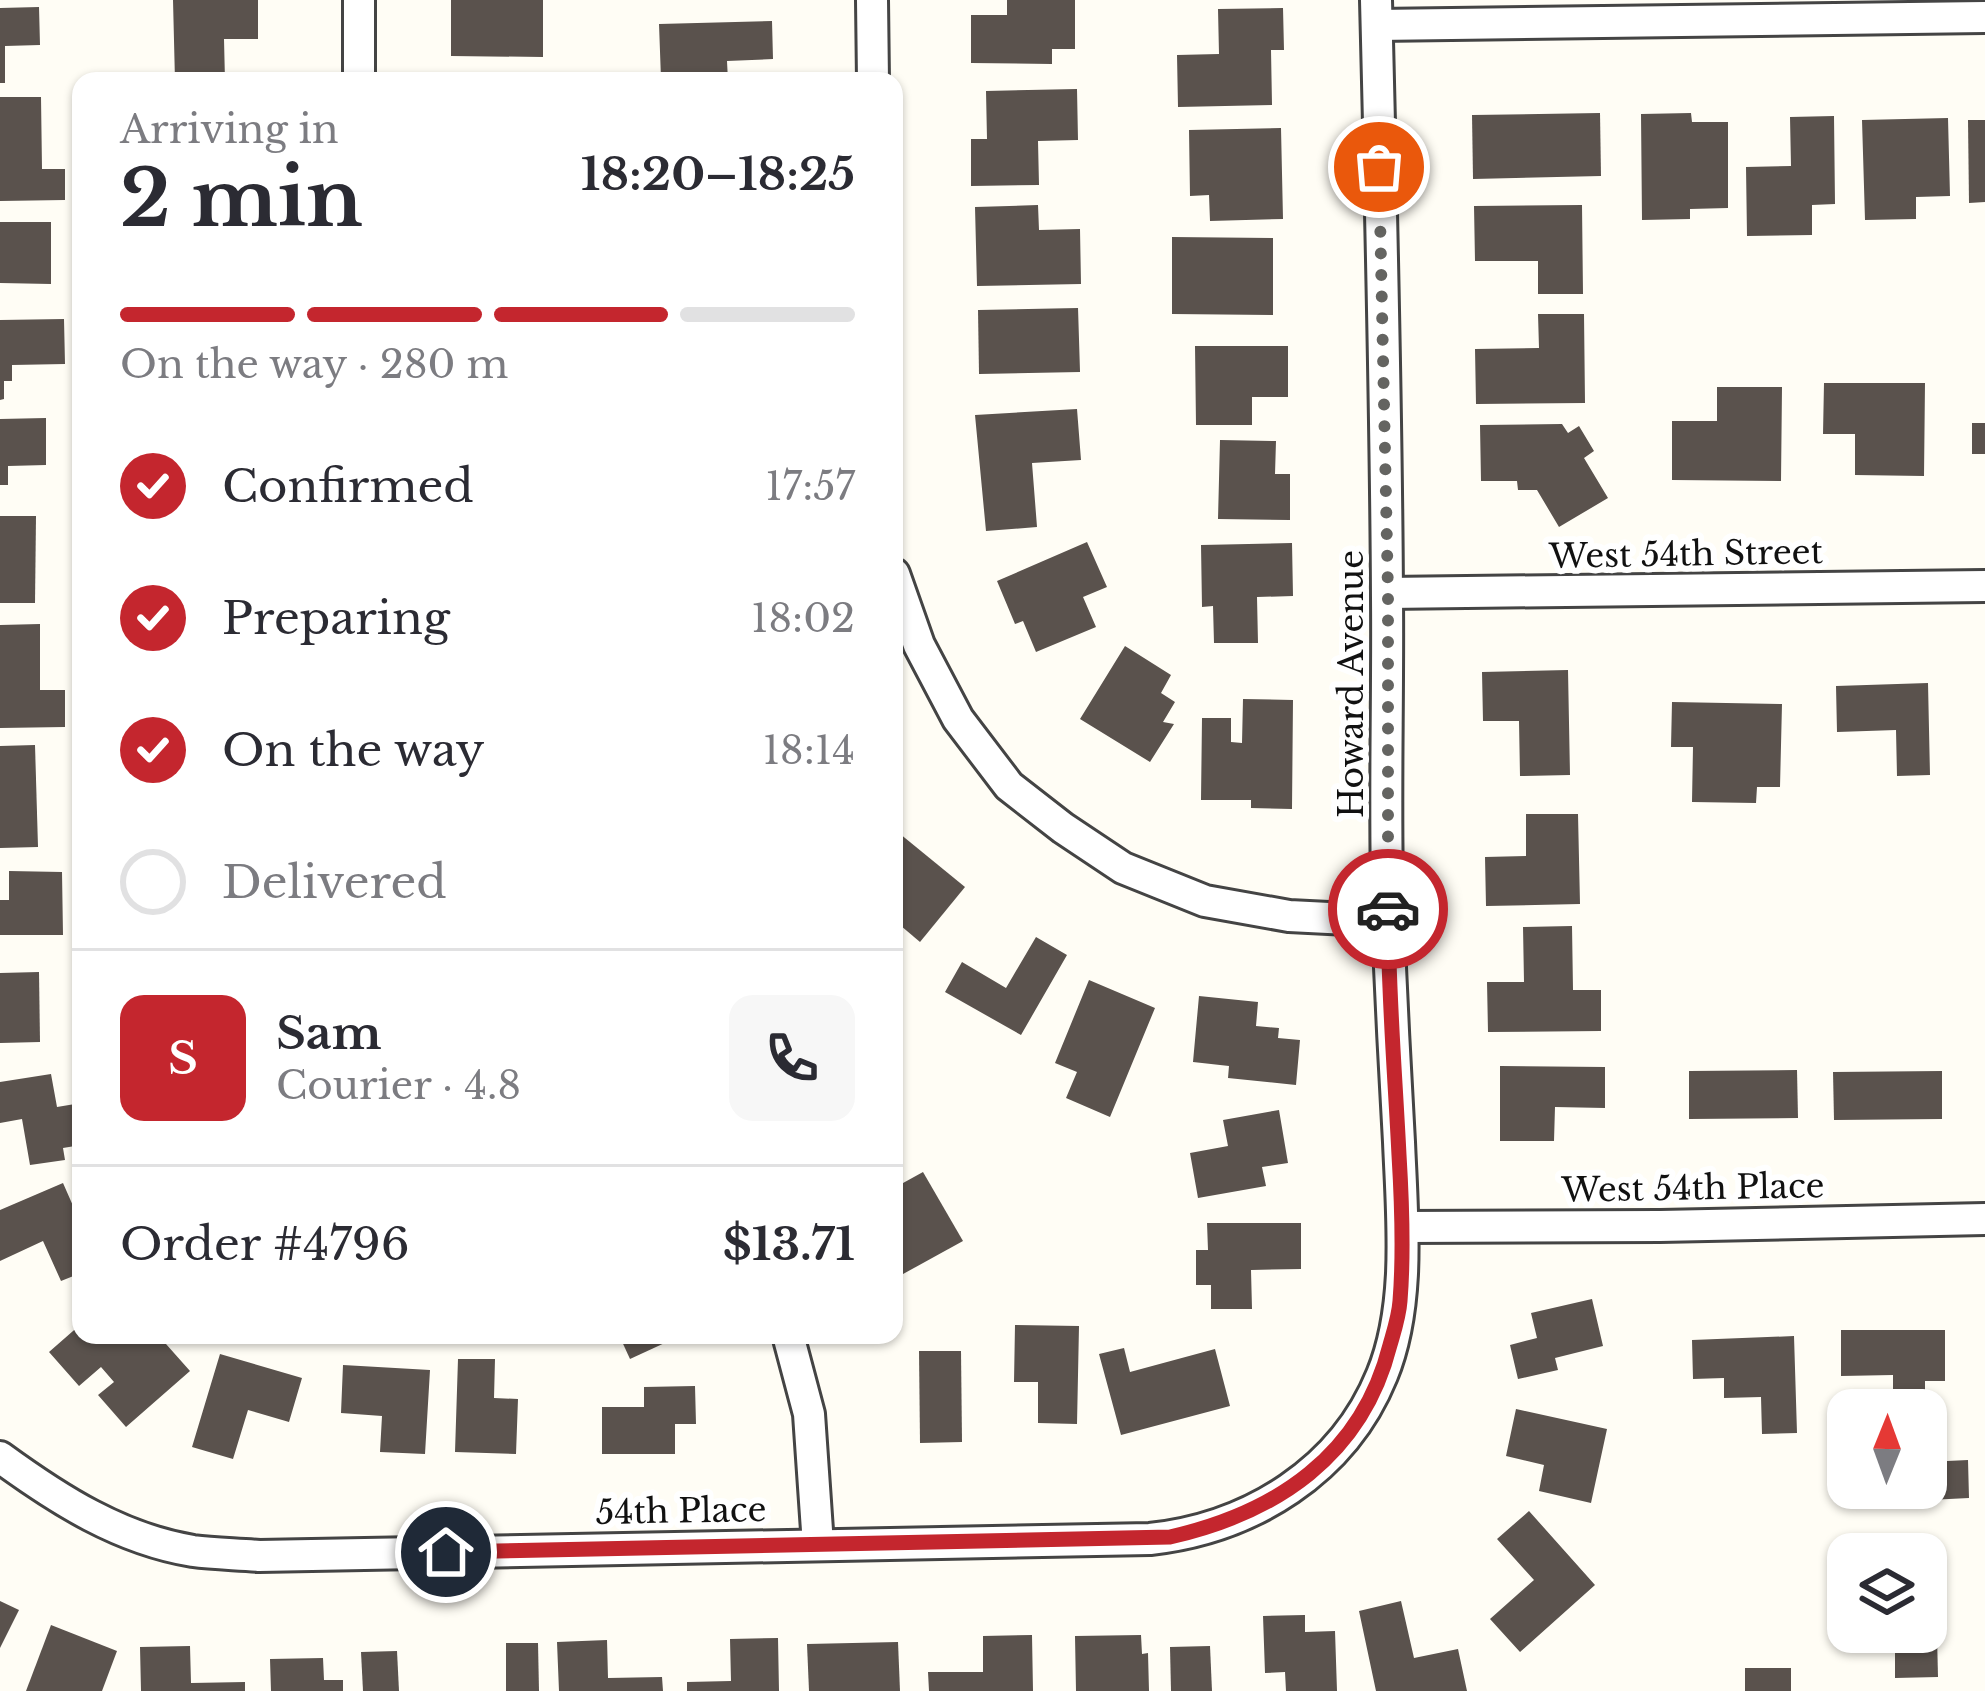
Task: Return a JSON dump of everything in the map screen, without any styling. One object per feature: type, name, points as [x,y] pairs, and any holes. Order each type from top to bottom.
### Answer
[{"type":"street","points":[[359,0],[359,72]]},
{"type":"street","points":[[872,0],[873,72]]},
{"type":"street","points":[[1376,12],[1985,17]]},
{"type":"street","name":"Howard Avenue","points":[[1353,1430],[1383,1373],[1400,1306],[1403,1227],[1388,921],[1388,593],[1376,12]]},
{"type":"street","name":"West 54th Street","points":[[1388,593],[1985,586]]},
{"type":"street","points":[[903,600],[919,645],[958,719],[1009,786],[1063,828],[1124,868],[1205,901],[1289,916],[1388,921]]},
{"type":"street","name":"West 54th Place","points":[[1403,1227],[1985,1219]]},
{"type":"street","points":[[790,1344],[809,1414],[818,1544]]},
{"type":"street","name":"54th Place","points":[[0,1457],[58,1499],[120,1531],[192,1551],[259,1556],[1170,1537],[1259,1507],[1313,1473],[1353,1430]]},
{"type":"building","points":[[173,0],[258,0],[258,39],[224,39],[225,72],[175,72]]},
{"type":"building","points":[[451,0],[543,0],[543,57],[451,56]]},
{"type":"building","points":[[1007,0],[1075,0],[1075,49],[1052,49],[1052,64],[971,63],[971,15],[1007,15]]},
{"type":"building","points":[[39,7],[40,45],[5,46],[5,83],[0,83],[0,8]]},
{"type":"building","points":[[1283,8],[1284,50],[1271,50],[1272,105],[1178,107],[1177,55],[1219,54],[1218,9]]},
{"type":"building","points":[[772,21],[773,59],[727,61],[728,72],[661,72],[659,24]]},
{"type":"building","points":[[1077,89],[1078,140],[1038,141],[1039,185],[971,186],[971,139],[987,139],[986,91]]},
{"type":"building","points":[[0,97],[41,97],[42,169],[65,169],[65,200],[0,201]]},
{"type":"building","points":[[1600,113],[1601,176],[1473,179],[1472,115]]},
{"type":"building","points":[[1691,113],[1692,122],[1728,122],[1728,208],[1690,209],[1690,219],[1642,220],[1641,114]]},
{"type":"building","points":[[1834,116],[1835,204],[1812,205],[1812,235],[1747,236],[1746,167],[1791,166],[1790,117]]},
{"type":"building","points":[[1948,118],[1950,196],[1916,197],[1916,219],[1865,220],[1862,120]]},
{"type":"building","points":[[1968,120],[1985,120],[1985,202],[1969,203]]},
{"type":"building","points":[[1281,128],[1283,219],[1210,221],[1209,195],[1190,196],[1189,130]]},
{"type":"building","points":[[1038,205],[1039,230],[1080,229],[1081,284],[977,286],[975,207]]},
{"type":"building","points":[[1582,205],[1583,294],[1538,294],[1538,261],[1475,261],[1474,206]]},
{"type":"building","points":[[0,222],[51,222],[51,284],[0,283]]},
{"type":"building","points":[[1172,237],[1273,238],[1273,315],[1172,314]]},
{"type":"building","points":[[1078,308],[1080,372],[979,374],[978,310]]},
{"type":"building","points":[[1538,314],[1584,314],[1585,403],[1476,404],[1475,349],[1539,348]]},
{"type":"building","points":[[64,319],[65,364],[12,365],[12,381],[4,381],[4,399],[0,400],[0,320]]},
{"type":"building","points":[[1195,346],[1288,346],[1288,397],[1252,397],[1252,425],[1196,425]]},
{"type":"building","points":[[1824,383],[1925,383],[1924,476],[1855,475],[1855,434],[1823,434]]},
{"type":"building","points":[[1717,387],[1782,387],[1781,481],[1672,480],[1672,421],[1717,421]]},
{"type":"building","points":[[1077,409],[1081,460],[1032,463],[1037,527],[986,531],[975,415]]},
{"type":"building","points":[[46,418],[46,465],[8,466],[8,485],[0,485],[0,419]]},
{"type":"building","points":[[1972,423],[1985,423],[1985,454],[1972,454]]},
{"type":"building","points":[[1562,424],[1568,433],[1579,426],[1594,451],[1584,458],[1608,498],[1559,527],[1537,490],[1518,490],[1517,481],[1481,481],[1480,425]]},
{"type":"building","points":[[1220,440],[1276,441],[1275,474],[1290,474],[1290,520],[1218,519]]},
{"type":"building","points":[[0,516],[36,516],[35,603],[0,603]]},
{"type":"building","points":[[1087,542],[1107,587],[1083,597],[1096,627],[1036,652],[1023,621],[1015,624],[997,581]]},
{"type":"building","points":[[1292,543],[1293,596],[1257,597],[1258,643],[1214,643],[1213,606],[1202,607],[1201,545]]},
{"type":"building","points":[[40,624],[40,690],[65,690],[65,727],[0,728],[0,625]]},
{"type":"building","points":[[1125,646],[1171,675],[1161,693],[1175,702],[1163,722],[1174,724],[1150,762],[1080,719]]},
{"type":"building","points":[[1568,670],[1570,775],[1520,776],[1519,721],[1483,721],[1482,672]]},
{"type":"building","points":[[1928,683],[1930,775],[1897,776],[1896,730],[1837,732],[1836,686]]},
{"type":"building","points":[[1243,699],[1293,700],[1292,809],[1251,808],[1251,800],[1201,800],[1202,718],[1231,718],[1231,742],[1242,743]]},
{"type":"building","points":[[1672,702],[1782,704],[1780,787],[1757,787],[1756,803],[1692,802],[1693,747],[1671,747]]},
{"type":"building","points":[[35,745],[38,847],[0,848],[0,746]]},
{"type":"building","points":[[1526,814],[1578,814],[1580,904],[1486,906],[1485,857],[1526,856]]},
{"type":"building","points":[[903,836],[965,887],[920,942],[903,928]]},
{"type":"building","points":[[9,871],[62,872],[63,935],[0,935],[0,900],[9,900]]},
{"type":"building","points":[[1572,926],[1573,990],[1601,990],[1601,1031],[1488,1032],[1487,982],[1524,982],[1523,927]]},
{"type":"building","points":[[1036,937],[1067,955],[1021,1035],[945,992],[962,962],[1006,988]]},
{"type":"building","points":[[39,972],[40,1042],[0,1043],[0,973]]},
{"type":"building","points":[[1089,980],[1155,1008],[1110,1117],[1066,1098],[1077,1072],[1055,1063]]},
{"type":"building","points":[[1199,996],[1258,1002],[1256,1026],[1279,1028],[1278,1038],[1300,1040],[1296,1085],[1228,1078],[1229,1066],[1193,1062]]},
{"type":"building","points":[[1500,1066],[1605,1067],[1605,1108],[1555,1107],[1554,1141],[1500,1141]]},
{"type":"building","points":[[1797,1070],[1798,1118],[1689,1119],[1689,1071]]},
{"type":"building","points":[[1942,1071],[1942,1119],[1834,1120],[1833,1072]]},
{"type":"building","points":[[51,1074],[57,1107],[72,1104],[72,1146],[63,1148],[65,1160],[30,1165],[22,1119],[0,1123],[0,1082]]},
{"type":"building","points":[[1279,1110],[1288,1163],[1262,1167],[1266,1186],[1198,1198],[1190,1153],[1228,1146],[1223,1120]]},
{"type":"building","points":[[923,1172],[963,1241],[903,1274],[903,1183]]},
{"type":"building","points":[[63,1183],[72,1204],[72,1277],[61,1281],[43,1241],[0,1261],[0,1210]]},
{"type":"building","points":[[1207,1223],[1301,1223],[1301,1269],[1251,1270],[1252,1309],[1211,1309],[1211,1285],[1196,1285],[1196,1250],[1208,1250]]},
{"type":"building","points":[[1592,1299],[1603,1346],[1555,1358],[1558,1370],[1518,1379],[1510,1345],[1537,1338],[1531,1313]]},
{"type":"building","points":[[1015,1325],[1079,1326],[1077,1424],[1038,1423],[1038,1382],[1014,1382]]},
{"type":"building","points":[[1841,1330],[1945,1330],[1945,1381],[1925,1381],[1925,1389],[1893,1389],[1893,1375],[1841,1376]]},
{"type":"building","points":[[72,1332],[72,1344],[166,1344],[190,1371],[126,1427],[98,1395],[114,1382],[101,1367],[79,1386],[49,1352]]},
{"type":"building","points":[[1794,1336],[1797,1433],[1762,1434],[1761,1397],[1724,1398],[1724,1378],[1693,1379],[1692,1340]]},
{"type":"building","points":[[623,1344],[662,1344],[630,1359]]},
{"type":"building","points":[[1124,1348],[1130,1372],[1215,1349],[1230,1406],[1121,1435],[1099,1354]]},
{"type":"building","points":[[919,1351],[961,1351],[962,1442],[920,1443]]},
{"type":"building","points":[[220,1354],[302,1378],[289,1422],[248,1410],[233,1459],[192,1447]]},
{"type":"building","points":[[458,1359],[495,1359],[494,1398],[518,1399],[516,1454],[455,1452]]},
{"type":"building","points":[[343,1365],[430,1370],[425,1454],[380,1452],[382,1416],[341,1413]]},
{"type":"building","points":[[695,1386],[696,1424],[675,1424],[675,1454],[602,1454],[602,1407],[644,1407],[644,1387]]},
{"type":"building","points":[[1516,1409],[1607,1429],[1591,1503],[1539,1491],[1544,1465],[1506,1456]]},
{"type":"building","points":[[1968,1460],[1969,1498],[1947,1499],[1947,1461]]},
{"type":"building","points":[[1529,1511],[1595,1585],[1520,1652],[1490,1619],[1534,1580],[1497,1539]]},
{"type":"building","points":[[0,1601],[19,1610],[0,1648]]},
{"type":"building","points":[[1401,1601],[1414,1658],[1458,1649],[1467,1691],[1376,1691],[1359,1611]]},
{"type":"building","points":[[1305,1615],[1305,1632],[1335,1631],[1337,1691],[1286,1691],[1285,1672],[1265,1673],[1263,1616]]},
{"type":"building","points":[[51,1625],[117,1651],[102,1691],[26,1691]]},
{"type":"building","points":[[1032,1635],[1033,1691],[929,1691],[928,1672],[983,1672],[983,1636]]},
{"type":"building","points":[[1141,1635],[1142,1654],[1148,1653],[1149,1691],[1076,1691],[1075,1636]]},
{"type":"building","points":[[778,1638],[779,1691],[687,1691],[687,1682],[731,1681],[730,1639]]},
{"type":"building","points":[[607,1640],[608,1678],[662,1677],[663,1691],[559,1691],[557,1642]]},
{"type":"building","points":[[898,1642],[900,1691],[809,1691],[807,1644]]},
{"type":"building","points":[[506,1643],[538,1643],[539,1691],[506,1691]]},
{"type":"building","points":[[190,1646],[191,1683],[245,1682],[245,1691],[141,1691],[140,1647]]},
{"type":"building","points":[[1210,1646],[1212,1691],[1171,1691],[1170,1647]]},
{"type":"building","points":[[397,1651],[399,1691],[363,1691],[361,1652]]},
{"type":"building","points":[[1895,1653],[1937,1653],[1938,1677],[1895,1678]]},
{"type":"building","points":[[323,1658],[324,1680],[343,1680],[343,1691],[271,1691],[270,1659]]},
{"type":"building","points":[[1745,1668],[1791,1668],[1791,1691],[1745,1691]]},
{"type":"way so far","points":[[1379,167],[1388,593],[1388,909]]},
{"type":"route","points":[[446,1552],[1170,1537],[1259,1507],[1313,1473],[1353,1430],[1383,1373],[1400,1306],[1403,1227],[1388,909]]}]
